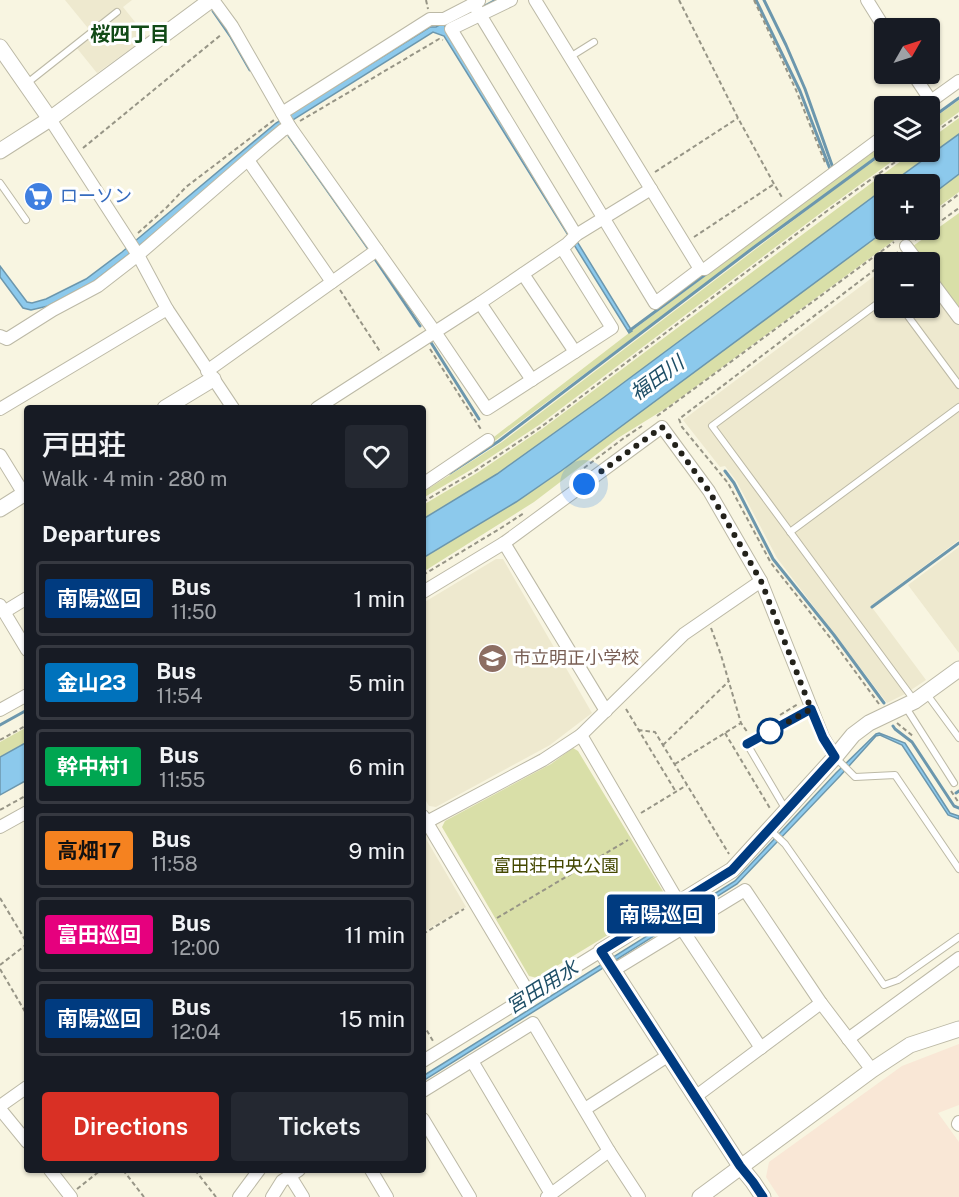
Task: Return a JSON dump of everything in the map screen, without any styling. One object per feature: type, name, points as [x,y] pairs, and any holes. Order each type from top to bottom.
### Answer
[{"type":"street","points":[[447,30],[512,0]]},
{"type":"street","points":[[535,0],[700,269]]},
{"type":"street","points":[[867,0],[878,18]]},
{"type":"street","points":[[0,151],[50,119],[207,1],[232,26],[282,114],[290,127],[487,409],[612,328],[570,240],[447,30],[430,20],[282,114]]},
{"type":"street","points":[[447,30],[455,14],[455,6],[477,2],[480,15],[655,303],[700,269],[705,269],[874,143]]},
{"type":"street","points":[[0,47],[129,240],[167,309],[231,405]]},
{"type":"street","points":[[938,96],[959,81]]},
{"type":"street","points":[[0,336],[7,339],[53,310],[98,286],[138,255],[283,130],[290,127]]},
{"type":"street","points":[[248,160],[333,281]]},
{"type":"street","points":[[322,405],[523,274],[604,218],[648,184]]},
{"type":"street","points":[[906,246],[910,252]]},
{"type":"street","points":[[169,405],[376,250]]},
{"type":"street","points":[[523,274],[575,352]]},
{"type":"street","points":[[940,292],[959,318]]},
{"type":"street","points":[[480,303],[532,380]]},
{"type":"street","points":[[0,409],[167,309]]},
{"type":"street","points":[[426,590],[504,543],[662,427],[709,491],[761,581],[806,706],[838,760]]},
{"type":"street","points":[[426,482],[488,440]]},
{"type":"street","points":[[0,455],[24,490]]},
{"type":"street","points":[[0,509],[24,494]]},
{"type":"street","points":[[504,543],[606,711]]},
{"type":"street","points":[[426,819],[543,760],[580,735],[684,634],[761,581]]},
{"type":"street","points":[[24,599],[2,609],[24,645]]},
{"type":"street","points":[[608,962],[679,903],[732,870],[772,832],[780,812],[838,760],[853,735],[869,723],[915,700],[959,669]]},
{"type":"street","points":[[0,710],[24,697]]},
{"type":"street","points":[[580,735],[679,903]]},
{"type":"street","points":[[0,827],[24,814]]},
{"type":"street","points":[[426,823],[530,995]]},
{"type":"street","points":[[426,1059],[530,995],[682,929],[745,890],[821,1003],[872,1070]]},
{"type":"street","points":[[682,929],[760,1048]]},
{"type":"street","points":[[848,1039],[959,958]]},
{"type":"street","points":[[608,962],[740,1166],[763,1197]]},
{"type":"street","points":[[695,1097],[821,1003]]},
{"type":"street","points":[[426,1089],[533,1023],[639,1197]]},
{"type":"street","points":[[700,1197],[872,1070],[910,1045],[959,1029]]},
{"type":"street","points":[[585,1109],[669,1055]]},
{"type":"street","points":[[472,1061],[549,1195],[609,1151]]},
{"type":"street","points":[[24,1089],[0,1107],[24,1138]]},
{"type":"street","points":[[426,1124],[470,1197]]},
{"type":"street","points":[[52,1173],[70,1196]]},
{"type":"street","points":[[239,1197],[257,1173]]},
{"type":"street","points":[[272,1197],[282,1181],[294,1173],[303,1197]]},
{"type":"street","points":[[373,1173],[387,1197]]},
{"type":"lane","points":[[26,84],[117,12]]},
{"type":"lane","points":[[570,57],[594,42]]},
{"type":"lane","points":[[0,183],[26,220]]},
{"type":"lane","points":[[874,306],[712,426],[915,700],[954,783]]},
{"type":"lane","points":[[909,318],[959,386]]},
{"type":"lane","points":[[790,532],[959,408]]},
{"type":"lane","points":[[915,700],[959,738]]},
{"type":"lane","points":[[780,812],[747,744],[806,706]]},
{"type":"lane","points":[[838,760],[855,777],[895,775],[959,869]]},
{"type":"lane","points":[[772,832],[785,844],[884,985],[898,980],[959,937]]},
{"type":"path","points":[[679,0],[738,118],[788,206]]},
{"type":"path","points":[[754,0],[796,90],[830,175]]},
{"type":"path","points":[[290,127],[439,39],[447,30]]},
{"type":"path","points":[[74,156],[224,32]]},
{"type":"path","points":[[129,240],[186,187],[282,114]]},
{"type":"path","points":[[940,129],[959,115]]},
{"type":"path","points":[[648,184],[738,118]]},
{"type":"path","points":[[426,500],[476,471],[541,427],[895,162]]},
{"type":"path","points":[[684,243],[774,184]]},
{"type":"path","points":[[940,208],[959,194]]},
{"type":"path","points":[[940,222],[959,208]]},
{"type":"path","points":[[652,419],[672,407],[897,240]]},
{"type":"path","points":[[914,240],[679,419],[682,427],[728,483],[771,562],[887,715],[916,738]]},
{"type":"path","points":[[333,281],[387,363]]},
{"type":"path","points":[[424,339],[488,440]]},
{"type":"path","points":[[565,483],[643,425]]},
{"type":"path","points":[[426,573],[528,510]]},
{"type":"path","points":[[709,625],[721,655],[741,723],[748,734]]},
{"type":"path","points":[[663,745],[729,681]]},
{"type":"path","points":[[624,706],[676,792]]},
{"type":"path","points":[[775,718],[806,706]]},
{"type":"path","points":[[675,764],[741,723]]},
{"type":"path","points":[[0,740],[24,727]]},
{"type":"path","points":[[638,730],[655,732],[732,858]]},
{"type":"path","points":[[725,733],[780,812]]},
{"type":"path","points":[[635,817],[687,785]]},
{"type":"path","points":[[946,785],[959,803]]},
{"type":"path","points":[[0,810],[24,797]]},
{"type":"path","points":[[487,924],[639,834]]},
{"type":"path","points":[[0,898],[24,939]]},
{"type":"path","points":[[426,932],[475,903]]},
{"type":"path","points":[[24,947],[0,967],[24,1010]]},
{"type":"path","points":[[426,1029],[439,1051]]},
{"type":"path","points":[[70,1196],[97,1173]]},
{"type":"path","points":[[125,1173],[144,1197]]},
{"type":"path","points":[[197,1173],[216,1197]]},
{"type":"shaded area","points":[[65,0],[132,0],[123,7],[147,37],[97,73],[76,47],[92,33]]},
{"type":"shaded area","points":[[874,276],[874,318],[940,318],[940,297],[959,324],[959,540],[871,606],[926,680],[887,703],[777,558],[737,482],[725,466],[720,467],[683,420]]},
{"type":"shaded area","points":[[959,547],[959,653],[908,585]]},
{"type":"shaded area","name":"市立明正小学校","points":[[496,559],[503,559],[592,713],[550,745],[436,807],[429,806],[426,801],[426,601]]},
{"type":"shaded area","points":[[426,839],[466,907],[426,930]]},
{"type":"shaded area","points":[[959,1044],[959,1105],[938,1113],[959,1142],[959,1197],[779,1197],[766,1177],[769,1162],[902,1066]]},
{"type":"green space","points":[[959,100],[959,112],[940,126],[940,114]]},
{"type":"green space","points":[[959,118],[959,134],[940,148],[940,132]]},
{"type":"green space","points":[[874,150],[874,158],[492,443],[490,440]]},
{"type":"green space","points":[[874,161],[891,162],[539,425],[426,496],[426,490],[502,442],[840,185]]},
{"type":"green space","points":[[900,162],[920,162],[904,174],[884,174]]},
{"type":"green space","points":[[959,174],[959,192],[940,206],[940,188]]},
{"type":"green space","points":[[874,181],[874,196],[497,474],[426,517],[426,503],[477,473],[542,429]]},
{"type":"green space","points":[[959,213],[959,314],[940,288],[940,252],[916,252],[913,246],[921,240],[940,240],[940,227]]},
{"type":"green space","points":[[874,239],[894,240],[878,252],[874,252],[874,255],[668,407],[618,438],[534,502],[426,570],[426,556],[516,502]]},
{"type":"green space","points":[[24,729],[24,744],[0,757],[0,742]]},
{"type":"green space","name":"富田荘中央公園","points":[[573,748],[578,751],[664,893],[662,902],[537,978],[529,976],[442,827],[445,821],[551,764]]},
{"type":"water","points":[[443,23],[632,331],[629,333],[444,36],[433,32],[266,139],[93,282],[48,306],[31,310],[23,308],[0,277],[0,266],[27,302],[32,303],[46,299],[86,279],[122,252],[276,123],[430,27]]},
{"type":"water","points":[[959,134],[959,174],[940,188],[940,174],[904,174],[920,162],[940,162],[940,148]]},
{"type":"water","name":"福田川","points":[[874,196],[874,239],[561,471],[516,502],[426,556],[426,517],[497,474]]},
{"type":"water","points":[[879,733],[905,743],[950,813],[959,816],[959,819],[948,815],[902,745],[880,735],[876,736],[737,884],[426,1079],[426,1074],[735,881],[836,773]]},
{"type":"water","points":[[24,744],[24,782],[0,795],[0,757]]},
{"type":"waterway","points":[[485,6],[496,0]]},
{"type":"waterway","points":[[756,0],[800,91],[830,169]]},
{"type":"waterway","points":[[764,0],[805,89],[833,168],[835,166]]},
{"type":"waterway","points":[[213,11],[250,70]]},
{"type":"waterway","points":[[940,112],[959,98]]},
{"type":"waterway","points":[[289,136],[368,248]]},
{"type":"waterway","points":[[450,473],[499,441],[874,159]]},
{"type":"waterway","points":[[375,259],[420,326]]},
{"type":"waterway","points":[[629,331],[706,274]]},
{"type":"waterway","points":[[430,341],[479,419]]},
{"type":"waterway","points":[[725,471],[734,483],[773,559],[834,635],[884,703]]},
{"type":"waterway","points":[[872,607],[959,543]]},
{"type":"waterway","points":[[0,725],[24,712]]},
{"type":"waterway","points":[[893,726],[912,742],[954,806],[959,808]]},
{"type":"bus line","name":"南陽巡回","points":[[747,744],[811,709],[823,738],[835,757],[732,870],[601,951],[740,1166],[763,1197]]},
{"type":"place","name":"ローソン","points":[[39,196]]},
{"type":"place","name":"市立明正小学校","points":[[492,658]]},
{"type":"district","name":"桜四丁目","points":[[130,34]]},
{"type":"route","points":[[584,484],[662,427],[709,491],[761,581],[811,709],[767,734],[770,731]]},
{"type":"water label","name":"宮田用水","points":[[542,987]]}]
